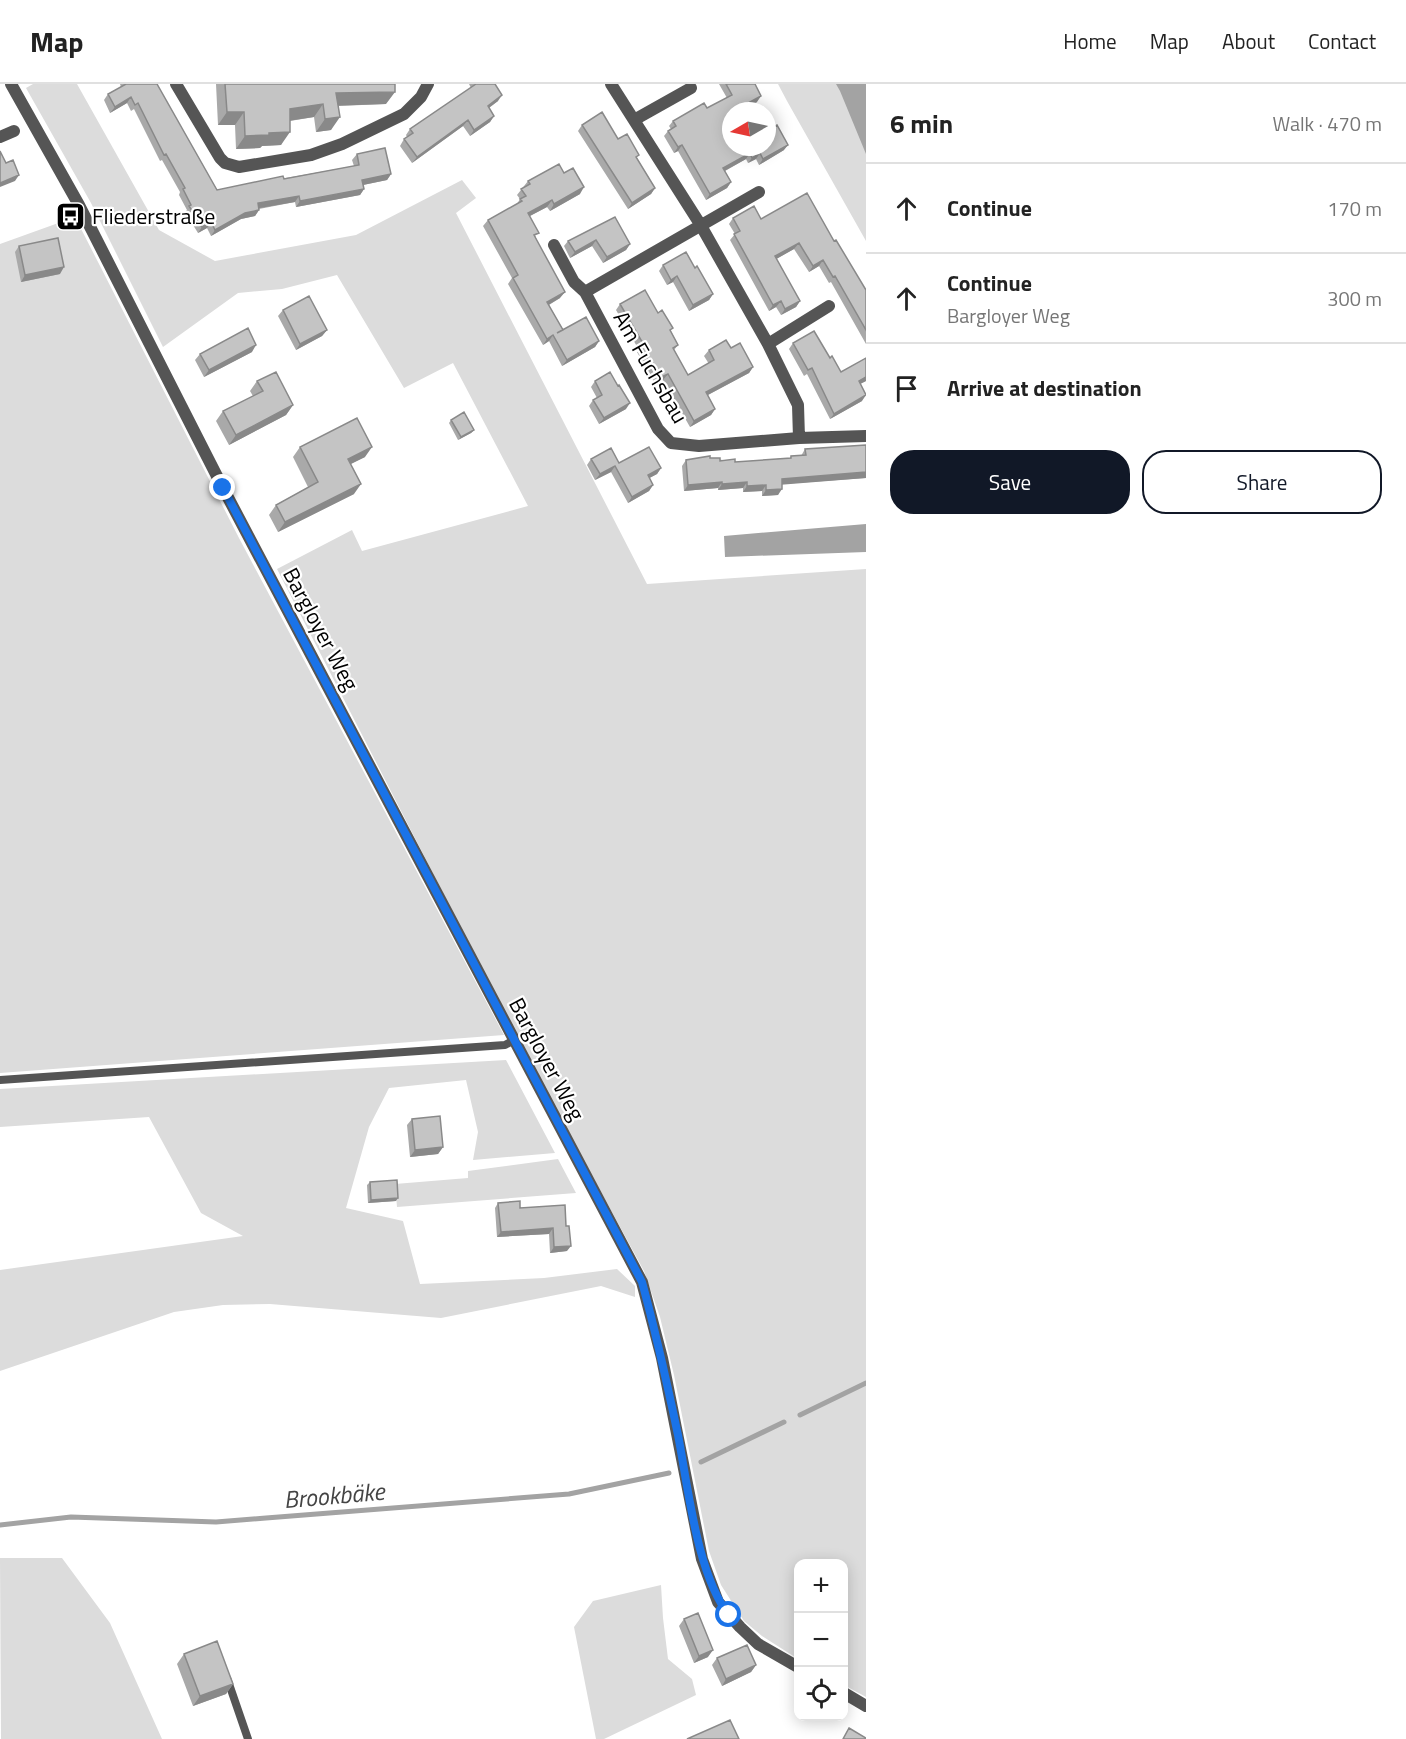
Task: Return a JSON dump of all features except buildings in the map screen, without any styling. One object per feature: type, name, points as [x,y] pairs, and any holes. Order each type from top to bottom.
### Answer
[{"type":"street","name":"Bargloyer Weg","points":[[11,84],[79,205],[223,488],[642,1282],[662,1358],[702,1559],[718,1602],[758,1644],[794,1665]]},
{"type":"street","points":[[177,84],[220,158],[225,163],[239,167],[311,155],[342,144],[404,114],[421,97],[428,84]]},
{"type":"street","points":[[611,84],[700,224],[768,344],[798,405],[799,438]]},
{"type":"street","points":[[634,120],[691,88]]},
{"type":"street","points":[[0,137],[14,131]]},
{"type":"street","points":[[585,292],[759,192]]},
{"type":"street","name":"Am Fuchsbau","points":[[554,244],[574,282],[585,292],[658,429],[671,443],[699,446],[799,438],[866,436]]},
{"type":"street","points":[[768,344],[829,306]]},
{"type":"street","points":[[848,1696],[866,1706]]},
{"type":"lane","points":[[0,1080],[505,1045],[514,1040]]},
{"type":"lane","points":[[222,1666],[248,1739]]},
{"type":"shaded area","points":[[33,84],[77,84],[159,230],[215,261],[356,235],[462,180],[476,198],[456,213],[647,584],[866,569],[866,1697],[848,1687],[848,1559],[794,1559],[794,1656],[762,1636],[744,1621],[721,1585],[709,1551],[674,1375],[660,1317],[644,1271],[520,1043],[277,569],[352,530],[362,551],[528,506],[453,363],[404,388],[337,275],[282,289],[238,293],[163,347],[91,203],[26,88]]},
{"type":"shaded area","points":[[778,84],[866,84],[866,241],[787,101]]},
{"type":"shaded area","points":[[836,84],[866,84],[866,154],[840,91]]},
{"type":"shaded area","points":[[75,217],[239,538],[504,1035],[0,1073],[0,244]]},
{"type":"shaded area","points":[[866,524],[866,552],[725,557],[724,536]]},
{"type":"shaded area","points":[[506,1060],[555,1153],[473,1160],[478,1132],[466,1080],[389,1088],[369,1127],[346,1208],[403,1221],[420,1284],[544,1278],[617,1269],[635,1286],[635,1297],[601,1286],[441,1318],[270,1304],[223,1305],[174,1312],[0,1371],[0,1270],[243,1236],[201,1213],[149,1117],[0,1127],[0,1089]]},
{"type":"shaded area","points":[[558,1159],[576,1193],[397,1207],[395,1184],[468,1178],[468,1171]]},
{"type":"shaded area","points":[[0,1558],[62,1558],[110,1623],[162,1739],[1,1739]]},
{"type":"shaded area","points":[[661,1585],[668,1659],[692,1679],[696,1695],[604,1739],[596,1739],[574,1627],[593,1601]]},
{"type":"waterway","name":"Brookbäke","points":[[800,1415],[866,1383]]},
{"type":"waterway","name":"Brookbäke","points":[[701,1462],[784,1422]]},
{"type":"waterway","name":"Brookbäke","points":[[0,1525],[71,1517],[216,1522],[569,1494],[669,1473]]},
{"type":"place","name":"Fliederstraße","points":[[71,216]]},
{"type":"route","points":[[223,488],[642,1282],[662,1358],[702,1559],[718,1602],[729,1615]]}]
